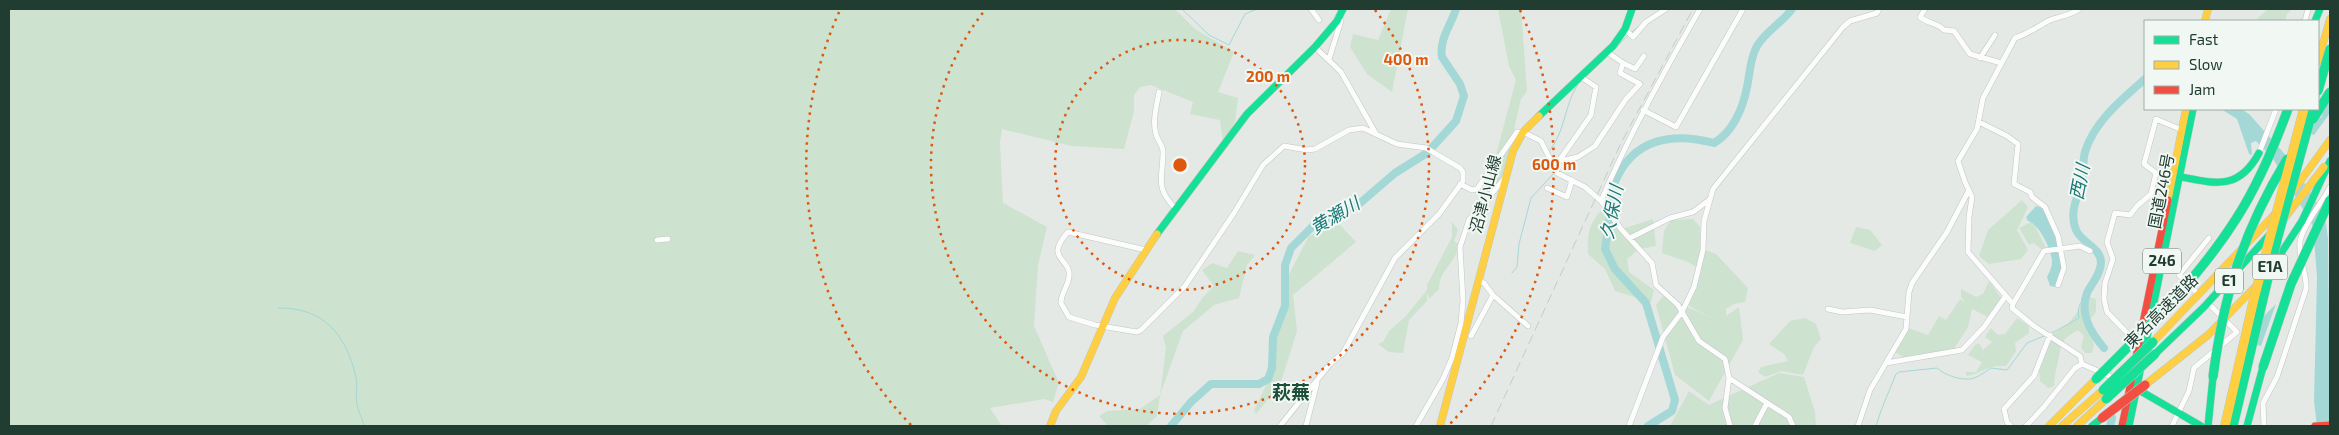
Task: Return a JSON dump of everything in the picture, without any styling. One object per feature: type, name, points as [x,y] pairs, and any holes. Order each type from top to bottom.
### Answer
[{"type":"main road","name":"沼津小山線","points":[[1440,426],[1454,359],[1478,280],[1509,159],[1523,132],[1608,52],[1625,29],[1632,9]]},
{"type":"main road","points":[[1050,426],[1056,411],[1081,377],[1101,326],[1123,282],[1247,114],[1315,47],[1341,13]]},
{"type":"main road","points":[[2319,58],[2330,20]]},
{"type":"main road","points":[[2319,88],[2330,49]]},
{"type":"main road","points":[[2208,426],[2218,333],[2242,244],[2273,180],[2330,94]]},
{"type":"main road","name":"国道246号","points":[[2129,426],[2176,176],[2186,110]]},
{"type":"main road","name":"国道246号","points":[[2122,426],[2138,386],[2138,344],[2193,110]]},
{"type":"main road","points":[[2049,426],[2183,290],[2224,238],[2258,182],[2288,110]]},
{"type":"main road","name":"E1A","points":[[2225,426],[2254,299],[2304,110]]},
{"type":"main road","name":"E1A","points":[[2233,426],[2277,240],[2312,110]]},
{"type":"main road","name":"東名高速道路","points":[[2062,426],[2153,342],[2243,250],[2292,194],[2330,140]]},
{"type":"main road","points":[[2176,176],[2215,184],[2234,182],[2250,170],[2259,153]]},
{"type":"main road","name":"E1A","points":[[2092,426],[2138,386],[2208,335],[2255,287],[2281,255],[2302,221],[2330,160]]},
{"type":"main road","name":"東名高速道路","points":[[2077,426],[2156,354],[2223,288],[2297,202],[2330,160]]},
{"type":"main road","points":[[2247,426],[2276,325],[2327,199]]},
{"type":"main road","points":[[2138,386],[2178,414],[2201,426]]},
{"type":"main road","points":[[2315,426],[2330,425]]},
{"type":"street","points":[[1311,9],[1319,20]]},
{"type":"street","points":[[1625,29],[1633,37],[1646,22],[1666,9]]},
{"type":"street","points":[[1603,203],[1619,159],[1700,9]]},
{"type":"street","points":[[1644,110],[1676,128],[1743,9]]},
{"type":"street","points":[[1629,426],[1663,337],[1682,312],[1694,287],[1703,250],[1703,229],[1713,189],[1843,27],[1850,21],[1877,13],[1879,9]]},
{"type":"street","points":[[1925,9],[1920,17],[1938,24],[1944,30],[1954,31],[1970,54],[2001,63]]},
{"type":"street","points":[[2013,304],[1968,252],[1969,217],[1972,197],[1958,166],[1958,160],[1973,138],[1979,122],[1983,98],[2015,38],[2034,31],[2046,22],[2072,14],[2079,9]]},
{"type":"street","points":[[1329,59],[1341,21],[1341,13]]},
{"type":"street","points":[[1980,58],[1995,35]]},
{"type":"street","points":[[1315,47],[1341,72],[1375,132]]},
{"type":"street","points":[[1608,52],[1635,69],[1644,56]]},
{"type":"street","points":[[1560,161],[1578,157],[1595,146],[1626,99],[1638,88],[1640,84],[1620,73],[1623,63]]},
{"type":"street","points":[[1554,168],[1591,115],[1596,88],[1580,77]]},
{"type":"street","points":[[1159,92],[1154,121],[1156,134],[1164,151],[1161,182],[1165,198],[1176,209]]},
{"type":"street","points":[[2259,153],[2276,110]]},
{"type":"street","points":[[2176,176],[2156,173],[2144,164],[2156,119],[2182,130]]},
{"type":"street","points":[[1979,122],[2018,144],[2014,184],[2030,192],[2032,197],[2045,207],[2062,247],[2064,272],[2058,285]]},
{"type":"street","points":[[1146,250],[1068,232],[1062,238],[1058,249],[1059,258],[1068,269],[1070,276],[1061,298],[1062,308],[1069,317],[1101,326],[1137,332],[1178,294],[1234,213],[1262,165],[1280,147],[1314,149],[1355,128],[1375,132],[1397,144],[1426,148],[1460,168],[1464,176],[1460,184],[1439,214],[1395,258],[1343,353],[1330,364],[1280,426]]},
{"type":"street","points":[[1460,184],[1472,190],[1477,189],[1517,132],[1523,132],[1542,141],[1557,173],[1585,187],[1603,203],[1652,263],[1656,285],[1678,305],[1699,341],[1725,359],[1729,378],[1725,408],[1730,426]]},
{"type":"street","points":[[2138,344],[2107,312],[2104,299],[2105,282],[2112,259],[2107,242],[2115,213],[2130,215],[2151,194],[2156,173]]},
{"type":"street","points":[[1416,426],[1454,359],[1463,300],[1460,247],[1469,220],[1505,178]]},
{"type":"street","points":[[1546,188],[1567,197],[1572,180]]},
{"type":"street","points":[[2264,426],[2263,402],[2277,376],[2306,289],[2300,242],[2308,225],[2327,199],[2330,187]]},
{"type":"street","points":[[1858,426],[1870,390],[1906,329],[1906,317],[1912,283],[1921,267],[1947,232],[1969,190]]},
{"type":"street","points":[[1630,238],[1670,218],[1693,212],[1710,200]]},
{"type":"street","points":[[2195,291],[2179,275],[2208,238]]},
{"type":"street","points":[[657,240],[668,239]]},
{"type":"street","points":[[2082,364],[2080,356],[2012,308],[2044,251],[2080,246],[2090,251]]},
{"type":"street","points":[[1478,280],[1484,282],[1493,295],[1528,326]]},
{"type":"street","points":[[1471,336],[1493,295]]},
{"type":"street","points":[[1886,364],[1962,350],[1984,327],[2005,297]]},
{"type":"street","points":[[2212,307],[2219,314]]},
{"type":"street","points":[[1828,309],[1842,312],[1870,310],[1906,317]]},
{"type":"street","points":[[2172,426],[2183,407],[2194,368],[2237,332],[2228,323]]},
{"type":"street","points":[[2011,426],[2007,422],[2004,409],[2034,376],[2050,335]]},
{"type":"street","points":[[2082,364],[2138,386]]},
{"type":"street","points":[[2026,426],[2075,368],[2082,364]]},
{"type":"street","points":[[1729,378],[1789,417],[1794,426]]},
{"type":"street","points":[[1306,426],[1318,381]]},
{"type":"street","points":[[1755,426],[1767,403]]},
{"type":"green space","points":[[9,9],[1175,9],[1195,29],[1234,52],[1218,92],[1238,98],[1235,122],[1223,142],[1220,120],[1190,114],[1193,102],[1151,85],[1140,87],[1134,95],[1134,111],[1124,149],[1072,146],[1002,129],[1000,142],[1003,203],[1047,227],[1038,265],[1034,326],[1059,383],[1053,402],[1044,399],[990,408],[1002,426],[9,426]]},
{"type":"green space","points":[[1391,9],[1408,9],[1392,92],[1367,74],[1350,47],[1353,34],[1378,40]]},
{"type":"green space","points":[[1498,9],[1521,9],[1527,91],[1521,99],[1502,181],[1485,196],[1516,80],[1509,66]]},
{"type":"green space","points":[[2268,9],[2292,9],[2287,14],[2285,20],[2257,19]]},
{"type":"green space","points":[[1620,193],[1619,230],[1653,219],[1656,246],[1639,249],[1627,259],[1629,272],[1654,290],[1651,302],[1615,291],[1605,269],[1588,254],[1591,226],[1599,213]]},
{"type":"green space","points":[[2022,200],[2028,207],[2017,230],[2028,250],[2021,259],[1989,264],[1979,256],[1988,230]]},
{"type":"green space","points":[[1693,219],[1700,227],[1700,248],[1716,254],[1748,288],[1745,302],[1734,304],[1726,309],[1726,316],[1739,307],[1743,340],[1709,401],[1675,375],[1656,305],[1663,296],[1712,318],[1689,306],[1702,270],[1688,262],[1662,253],[1664,231],[1671,220]]},
{"type":"green space","points":[[1452,222],[1458,230],[1454,241],[1459,244],[1458,250],[1441,277],[1439,289],[1429,299],[1427,292],[1427,301],[1409,320],[1403,353],[1389,352],[1378,344],[1383,342],[1389,331],[1406,316],[1427,290],[1427,285],[1452,237]]},
{"type":"green space","points":[[2031,222],[2046,248],[2041,249],[2034,243],[2029,245],[2019,228]]},
{"type":"green space","points":[[1338,223],[1356,242],[1293,295],[1297,331],[1280,385],[1256,414],[1254,410],[1275,367],[1276,338],[1283,311],[1285,282],[1309,236]]},
{"type":"green space","points":[[1856,227],[1870,230],[1882,245],[1875,251],[1850,243]]},
{"type":"green space","points":[[1238,251],[1255,255],[1247,265],[1239,298],[1214,305],[1183,331],[1160,395],[1166,348],[1163,336],[1193,312],[1203,297],[1214,286],[1202,270],[1212,263],[1227,268]]},
{"type":"green space","points":[[1989,281],[2002,299],[1988,317],[1972,309],[1968,327],[1954,349],[1905,358],[1895,352],[1908,328],[1928,335],[1939,316],[1946,320],[1960,299],[1965,302],[1961,297],[1961,289],[1976,297],[1983,294]]},
{"type":"green space","points":[[2088,297],[2096,299],[2096,312],[2087,323],[2094,344],[2092,353],[2085,353],[2081,347],[2084,336],[2078,330],[2067,337],[2061,346],[2054,386],[2048,388],[2040,381],[2039,370],[2044,353],[2053,334],[2069,323]]},
{"type":"green space","points":[[1805,318],[1816,324],[1821,339],[1814,347],[1803,375],[1781,371],[1765,377],[1758,372],[1761,367],[1788,361],[1784,354],[1769,344],[1790,321]]},
{"type":"green space","points":[[2017,318],[2029,326],[2029,333],[2015,343],[2016,351],[2006,366],[1989,368],[1967,376],[1965,372],[1976,372],[1982,362],[1968,355],[1975,345],[1979,343],[1983,350],[1992,342],[1985,337],[1991,328],[1998,335],[2005,334]]},
{"type":"green space","points":[[1779,373],[1804,377],[1815,412],[1816,426],[1670,426],[1689,391],[1709,405]]},
{"type":"green space","points":[[1160,395],[1157,416],[1146,426],[1108,426],[1099,416],[1107,411],[1140,409]]},
{"type":"water","points":[[2327,100],[2330,101],[2330,113],[2314,135],[2301,131],[2307,115],[2321,118]]},
{"type":"water","points":[[2223,110],[2243,110],[2250,115],[2290,160],[2325,216],[2328,238],[2330,426],[2317,426],[2314,401],[2317,277],[2313,226],[2272,157],[2256,141],[2251,143],[2252,155],[2249,154],[2237,119]]},
{"type":"water","points":[[2036,206],[2043,208],[2056,236],[2062,271],[2056,287],[2050,286],[2047,277],[2052,262],[2047,245],[2040,232],[2026,217]]},
{"type":"water","points":[[2276,304],[2261,346],[2240,341],[2241,339]]},
{"type":"waterway","points":[[1182,9],[1209,35],[1229,45],[1245,14],[1257,9]]},
{"type":"waterway","name":"黄瀬川","points":[[1171,426],[1191,402],[1211,384],[1259,384],[1268,379],[1272,368],[1273,337],[1285,306],[1285,265],[1291,248],[1314,225],[1359,204],[1395,173],[1427,153],[1456,121],[1464,96],[1460,84],[1442,57],[1442,44],[1456,9]]},
{"type":"waterway","name":"久保川","points":[[1648,426],[1672,411],[1675,400],[1646,303],[1615,269],[1605,249],[1615,182],[1623,167],[1643,147],[1669,139],[1684,138],[1714,143],[1727,133],[1743,103],[1757,46],[1792,9]]},
{"type":"waterway","points":[[1632,32],[1639,26]]},
{"type":"waterway","points":[[1613,51],[1627,36]]},
{"type":"waterway","points":[[1590,72],[1598,65]]},
{"type":"waterway","name":"西川","points":[[2104,348],[2091,330],[2084,308],[2087,293],[2100,270],[2100,257],[2076,230],[2073,218],[2083,178],[2084,156],[2089,141],[2110,112],[2144,80]]},
{"type":"waterway","points":[[1550,150],[1559,134],[1573,92],[1578,84]]},
{"type":"waterway","points":[[1512,273],[1517,267],[1519,244],[1531,198],[1554,173],[1548,160]]},
{"type":"waterway","points":[[2052,333],[2079,318],[2079,306],[2086,297]]},
{"type":"waterway","points":[[278,308],[308,312],[331,326],[339,336],[352,362],[357,384],[356,401],[364,426]]},
{"type":"waterway","points":[[1876,426],[1896,374],[1899,372],[1937,368],[1949,375],[1970,379],[1991,368],[2007,370],[2027,343],[2044,336]]},
{"type":"waterway","name":"西川","points":[[2110,426],[2112,418]]},
{"type":"railway","points":[[1491,426],[1621,143],[1693,9]]},
{"type":"traffic: fast","points":[[1157,234],[1247,114],[1315,47],[1337,21],[1343,9]]},
{"type":"traffic: fast","points":[[1539,116],[1613,46],[1625,29],[1632,9]]},
{"type":"traffic: fast","points":[[2315,20],[2320,9]]},
{"type":"traffic: fast","points":[[2319,88],[2330,49]]},
{"type":"traffic: fast","points":[[2319,109],[2330,92]]},
{"type":"traffic: fast","points":[[2129,426],[2193,110]]},
{"type":"traffic: fast","points":[[2096,379],[2170,303],[2221,241],[2244,206],[2258,179],[2288,110]]},
{"type":"traffic: fast","points":[[2233,426],[2277,240],[2313,110]]},
{"type":"traffic: fast","points":[[2313,119],[2319,110]]},
{"type":"traffic: fast","points":[[2176,176],[2202,181],[2224,182],[2243,174],[2259,153]]},
{"type":"traffic: fast","points":[[2213,377],[2223,318],[2238,264],[2258,212],[2287,159]]},
{"type":"traffic: fast","points":[[2270,270],[2302,221],[2330,161]]},
{"type":"traffic: fast","points":[[2263,367],[2291,284],[2330,200]]},
{"type":"traffic: fast","points":[[2155,354],[2204,307],[2271,233]]},
{"type":"traffic: fast","points":[[2103,390],[2153,342]]},
{"type":"traffic: fast","points":[[2106,399],[2155,354]]},
{"type":"traffic: fast","points":[[2247,426],[2263,367]]},
{"type":"traffic: fast","points":[[2208,426],[2213,377]]},
{"type":"traffic: fast","points":[[2137,389],[2201,426]]},
{"type":"traffic: fast","points":[[2092,426],[2102,418]]},
{"type":"traffic: slow","points":[[2205,20],[2208,9]]},
{"type":"traffic: slow","points":[[2319,58],[2330,19]]},
{"type":"traffic: slow","points":[[2168,200],[2186,110]]},
{"type":"traffic: slow","points":[[2225,426],[2254,299],[2304,110]]},
{"type":"traffic: slow","points":[[1440,426],[1513,151],[1523,132],[1539,116]]},
{"type":"traffic: slow","points":[[2288,198],[2330,140]]},
{"type":"traffic: slow","points":[[2283,220],[2324,167]]},
{"type":"traffic: slow","points":[[2153,342],[2277,212]]},
{"type":"traffic: slow","points":[[1050,426],[1056,411],[1081,377],[1115,298],[1157,234]]},
{"type":"traffic: slow","points":[[2145,385],[2208,335],[2258,284]]},
{"type":"traffic: slow","points":[[2049,426],[2096,379]]},
{"type":"traffic: slow","points":[[2062,426],[2103,390]]},
{"type":"traffic: slow","points":[[2077,426],[2106,399]]},
{"type":"traffic: jam","points":[[2122,426],[2168,200]]},
{"type":"traffic: jam","points":[[2102,418],[2145,385]]},
{"type":"traffic: jam","points":[[2315,426],[2330,425]]},
{"type":"district","name":"萩蕪","points":[[1291,392]]}]
